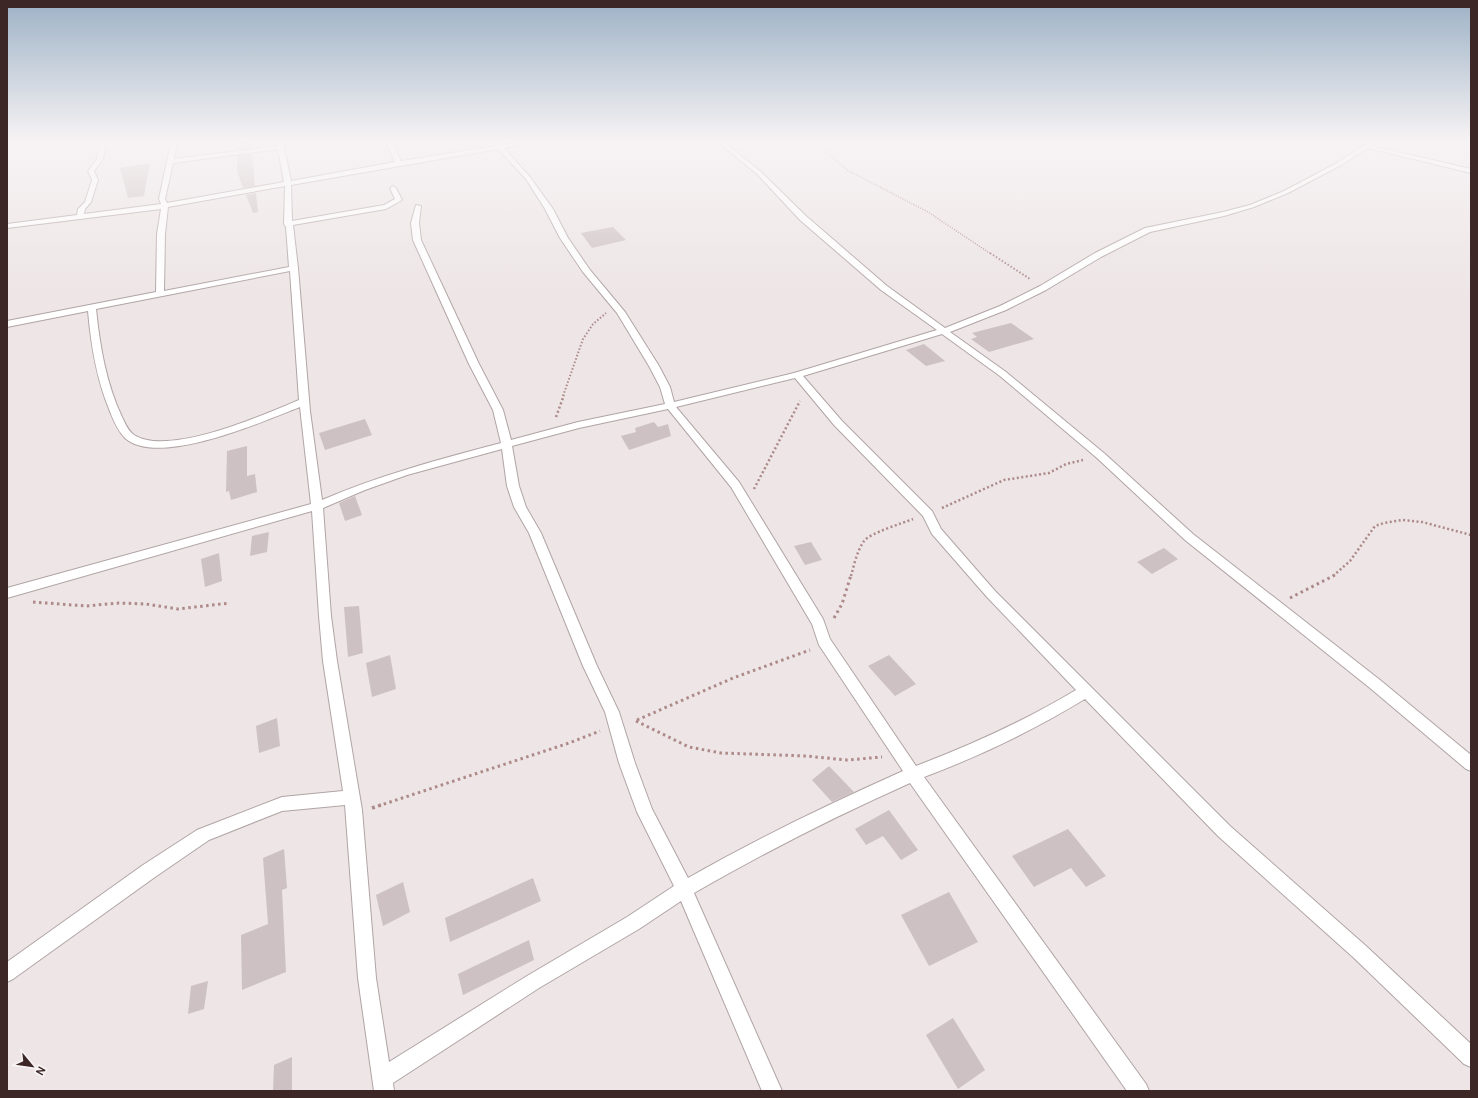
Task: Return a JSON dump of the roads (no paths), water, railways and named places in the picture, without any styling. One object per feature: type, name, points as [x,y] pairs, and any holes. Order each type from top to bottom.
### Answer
[{"type":"street","points":[[80,216],[82,209],[88,202],[91,193]]},
{"type":"street","points":[[160,294],[160,234],[165,206],[162,199],[163,193]]},
{"type":"street","points":[[7,226],[165,206],[236,193]]},
{"type":"street","points":[[288,193],[288,224],[290,228],[294,268],[304,402],[317,506],[324,616],[355,814],[367,978],[383,1085],[533,982],[633,923],[684,889],[755,848],[837,808],[913,774],[958,757],[1026,725],[1087,691]]},
{"type":"street","points":[[288,224],[386,207],[399,200],[396,193]]},
{"type":"street","points":[[538,193],[549,209],[564,238],[587,272],[621,312],[665,387],[670,406],[735,485],[818,623],[823,640],[913,774],[1139,1091]]},
{"type":"street","points":[[779,193],[803,218],[884,288],[1004,374],[1101,456],[1189,537],[1375,684],[1471,764]]},
{"type":"street","points":[[8,593],[317,506],[361,487],[578,425],[801,380],[944,331],[1003,308],[1043,288],[1098,255],[1142,233],[1165,225],[1205,219],[1252,206],[1283,193]]},
{"type":"street","points":[[418,206],[415,223],[417,240],[474,364],[498,410],[507,445],[513,486],[520,507],[546,559],[590,666],[612,712],[645,812],[684,889],[772,1091]]},
{"type":"street","points":[[7,324],[294,268]]},
{"type":"street","points":[[92,308],[99,365],[113,406],[124,430],[130,438],[142,442],[157,444],[185,442],[219,435],[304,402]]},
{"type":"street","points":[[801,380],[838,424],[928,514],[936,531],[991,594],[1224,831],[1360,952],[1471,1057]]},
{"type":"street","points":[[7,973],[203,835],[282,804],[352,797]]}]
